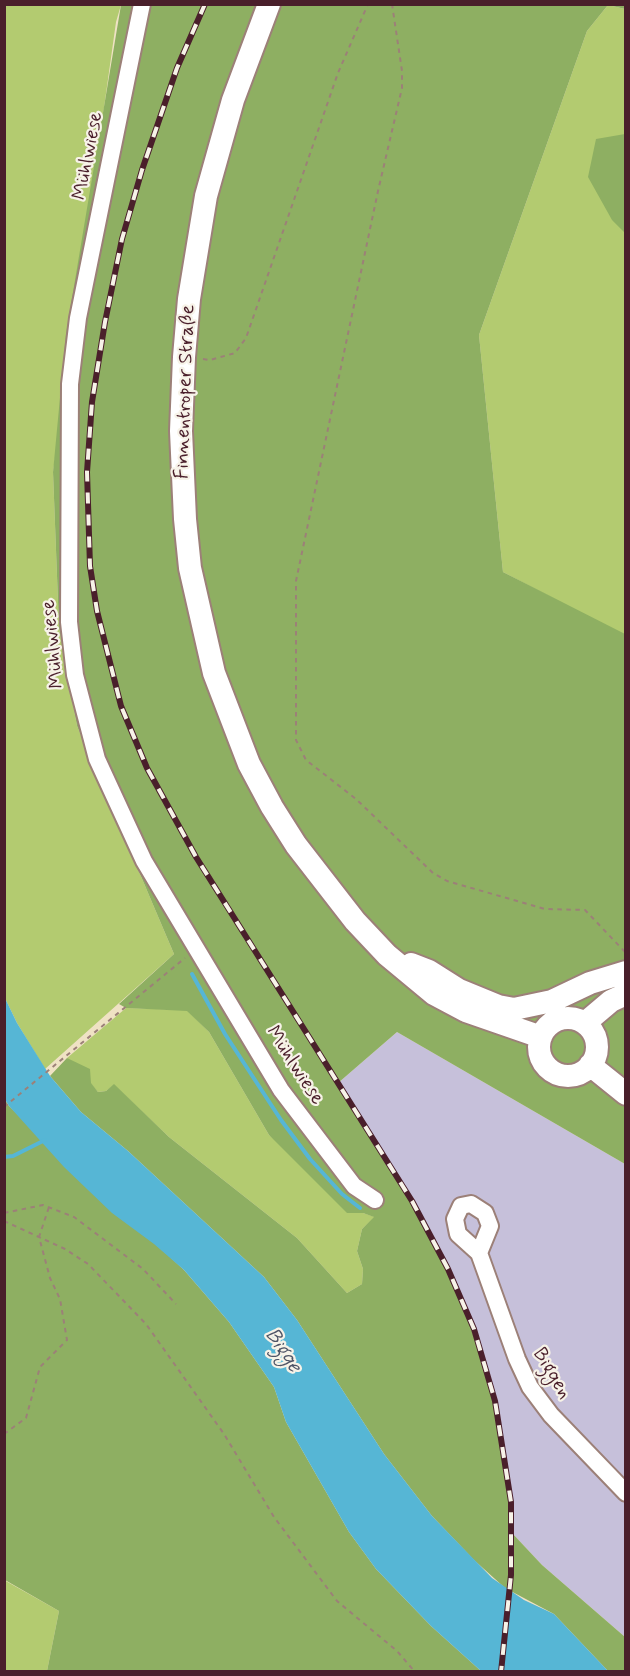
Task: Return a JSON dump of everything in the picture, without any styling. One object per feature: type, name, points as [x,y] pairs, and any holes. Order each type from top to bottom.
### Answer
[{"type":"main road","name":"Finnentroper Straße","points":[[269,4],[233,100],[206,196],[189,299],[184,357],[181,443],[185,519],[190,568],[214,673],[249,764],[272,807],[324,882],[355,921],[387,955],[434,994],[466,1011],[541,1037]]},
{"type":"main road","points":[[387,955],[429,971],[459,990],[498,1006],[514,1009],[545,1004],[597,980],[626,972]]},
{"type":"main road","points":[[585,1023],[611,1001],[626,994]]},
{"type":"main road","points":[[569,1017],[585,1023],[595,1036],[597,1050],[590,1065],[571,1076],[557,1074],[545,1065],[540,1054],[541,1037],[550,1024],[559,1019],[569,1017]]},
{"type":"main road","points":[[590,1065],[626,1094]]},
{"type":"street","name":"Mühlwiese","points":[[142,4],[78,318],[70,384],[69,622],[75,675],[98,759],[144,861],[281,1090],[354,1186],[375,1200]]},
{"type":"street","name":"Biggen","points":[[479,1253],[517,1359],[530,1387],[551,1415],[626,1493]]},
{"type":"path","points":[[184,357],[210,360],[226,357],[236,353],[242,346],[338,74],[368,4]]},
{"type":"path","points":[[392,4],[402,71],[402,88],[302,543],[296,581],[296,740],[306,759],[313,766],[356,800],[433,873],[447,881],[545,909],[585,910],[626,954]]},
{"type":"path","points":[[4,1107],[67,1058],[195,949]]},
{"type":"path","points":[[4,1213],[43,1205],[74,1217],[143,1269],[176,1305]]},
{"type":"path","points":[[4,1434],[26,1418],[40,1367],[66,1340],[60,1299],[50,1278],[39,1237],[49,1207]]},
{"type":"path","points":[[4,1221],[88,1264],[146,1324],[224,1434],[274,1517],[338,1601],[398,1651],[415,1671]]},
{"type":"shaded area","points":[[397,1032],[625,1164],[625,1637],[542,1565],[512,1533],[502,1434],[495,1401],[463,1304],[448,1269],[412,1201],[338,1083]]},
{"type":"green space","points":[[4,5],[121,5],[116,22],[53,472],[59,628],[77,726],[174,954],[45,1069],[17,1023],[4,996]]},
{"type":"green space","points":[[121,5],[608,5],[587,31],[479,335],[503,572],[625,634],[625,1164],[397,1032],[338,1083],[412,1201],[448,1269],[463,1304],[495,1401],[507,1466],[512,1533],[542,1565],[625,1637],[625,1671],[608,1671],[554,1614],[505,1588],[474,1560],[432,1516],[384,1454],[297,1320],[264,1277],[128,1151],[81,1112],[50,1076],[67,1058],[90,1069],[91,1083],[98,1092],[106,1091],[114,1084],[169,1137],[297,1238],[347,1293],[362,1284],[363,1269],[357,1251],[362,1229],[374,1217],[363,1213],[347,1213],[269,1135],[209,1032],[187,1011],[126,1008],[119,1004],[174,954],[77,726],[59,628],[53,472],[66,334]]},
{"type":"green space","points":[[608,5],[625,9],[625,636],[503,572],[479,335],[587,31]]},
{"type":"green space","points":[[608,5],[625,5],[625,9]]},
{"type":"green space","points":[[626,134],[625,233],[612,220],[588,177],[596,139]]},
{"type":"green space","points":[[126,1008],[187,1010],[209,1032],[269,1135],[363,1213],[375,1217],[362,1229],[357,1251],[363,1269],[362,1284],[347,1293],[297,1238],[169,1137],[114,1085],[106,1091],[98,1092],[67,1058]]},
{"type":"green space","points":[[4,1098],[9,1106],[184,1270],[229,1322],[274,1387],[286,1422],[349,1532],[376,1569],[431,1626],[481,1671],[47,1671],[59,1611],[5,1580]]},
{"type":"green space","points":[[4,1580],[59,1611],[47,1671],[5,1671]]},
{"type":"water","name":"Bigge","points":[[4,996],[17,1023],[50,1076],[81,1112],[128,1151],[264,1277],[297,1320],[384,1454],[432,1516],[492,1578],[524,1600],[554,1614],[608,1671],[481,1671],[431,1626],[376,1569],[349,1532],[286,1422],[274,1387],[229,1322],[184,1270],[112,1213],[64,1167],[9,1106],[4,1098]]},
{"type":"waterway","points":[[192,974],[225,1034],[281,1120],[310,1159],[342,1194],[360,1208]]},
{"type":"waterway","points":[[4,1157],[13,1156],[45,1140]]},
{"type":"railway","points":[[205,4],[177,68],[142,170],[122,239],[105,322],[92,402],[87,472],[90,566],[97,611],[121,706],[147,768],[196,857],[412,1201],[448,1269],[474,1329],[495,1401],[511,1502],[511,1575],[501,1672]]}]
